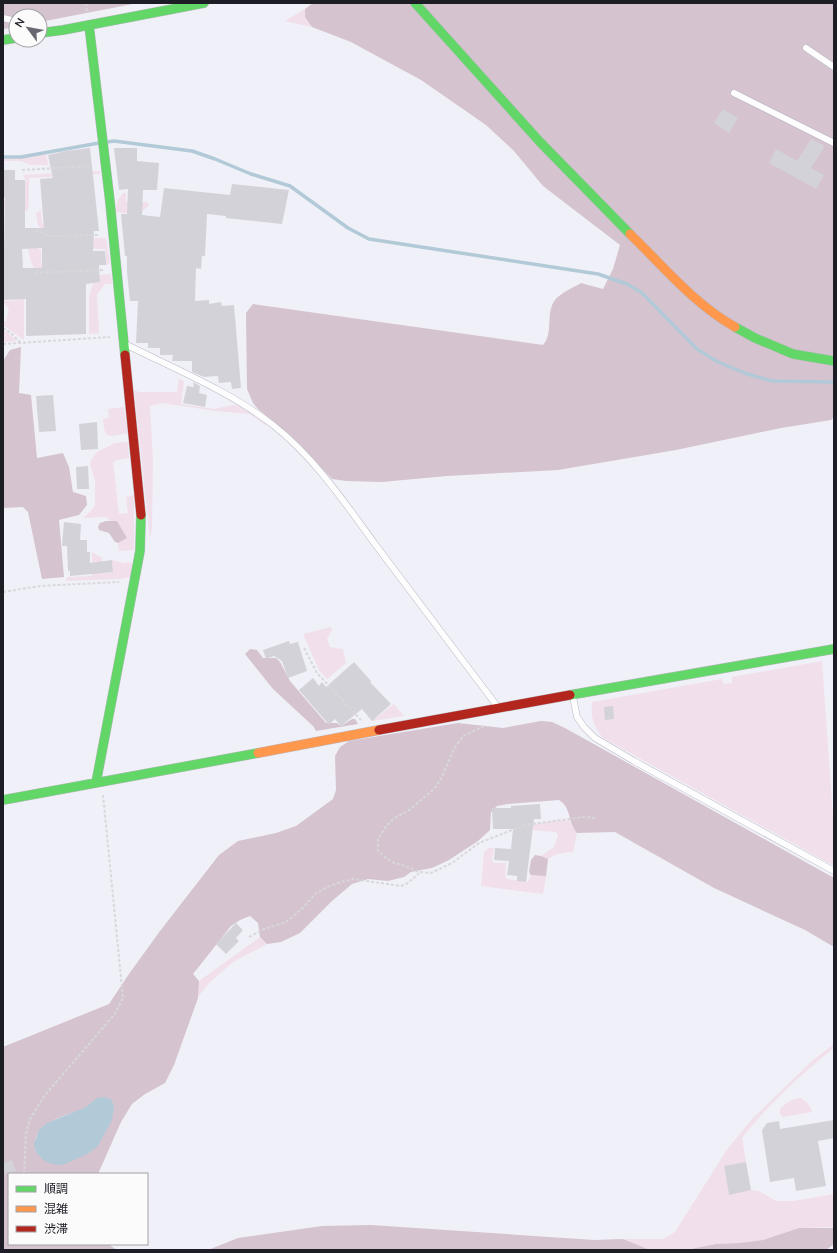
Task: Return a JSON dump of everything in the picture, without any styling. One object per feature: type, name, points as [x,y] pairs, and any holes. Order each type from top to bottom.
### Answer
[{"type":"street","points":[[48,32],[204,3]]},
{"type":"street","points":[[415,3],[540,142],[695,299],[724,321],[755,338],[793,354],[834,361]]},
{"type":"street","points":[[89,24],[113,235],[141,515],[140,551],[99,782]]},
{"type":"street","points":[[3,800],[498,708],[834,649]]},
{"type":"lane","points":[[806,48],[834,67]]},
{"type":"lane","points":[[734,92],[834,143]]},
{"type":"lane","points":[[124,340],[251,408],[294,444],[322,474],[361,524],[498,708]]},
{"type":"lane","points":[[573,695],[577,717],[595,738],[834,871]]},
{"type":"path","points":[[22,170],[105,165]]},
{"type":"path","points":[[36,230],[51,236],[113,235]]},
{"type":"path","points":[[35,273],[116,270]]},
{"type":"path","points":[[3,328],[11,333],[21,343]]},
{"type":"path","points":[[3,344],[124,340]]},
{"type":"path","points":[[3,592],[40,586],[134,581]]},
{"type":"path","points":[[304,648],[317,673],[372,732]]},
{"type":"path","points":[[489,725],[476,729],[463,736],[454,749],[441,779],[434,789],[387,825],[378,839],[378,851],[394,863],[419,872],[432,873],[452,863],[479,843],[525,825],[584,817],[595,818]]},
{"type":"path","points":[[24,1173],[26,1134],[30,1119],[45,1095],[114,1015],[123,998],[99,782]]},
{"type":"path","points":[[249,937],[264,929],[286,922],[302,909],[315,894],[327,887],[352,879],[401,886],[408,883],[419,872]]},
{"type":"shaded area","points":[[3,3],[138,3],[48,20],[48,8],[8,8],[8,28],[3,29]]},
{"type":"shaded area","points":[[313,3],[834,3],[834,417],[831,420],[781,428],[676,450],[558,470],[447,476],[382,482],[332,479],[297,442],[253,403],[247,389],[246,313],[253,304],[543,345],[548,335],[550,311],[555,300],[563,293],[581,283],[603,289],[613,269],[620,245],[543,186],[514,151],[486,125],[421,80],[351,42],[312,27],[305,17],[305,9]]},
{"type":"shaded area","points":[[305,9],[305,17],[312,27],[285,21]]},
{"type":"shaded area","points":[[46,154],[48,165],[31,165],[20,161],[3,161],[3,159]]},
{"type":"shaded area","points":[[100,171],[100,174],[29,178],[29,205],[27,211],[5,210],[3,213],[3,200],[19,199],[26,181],[23,175]]},
{"type":"shaded area","points":[[123,193],[126,193],[126,201],[128,203],[147,202],[149,205],[142,211],[138,212],[116,212],[116,206]]},
{"type":"shaded area","points":[[41,210],[42,223],[73,220],[46,231],[38,226],[36,213]]},
{"type":"shaded area","points":[[39,236],[38,249],[41,250],[41,265],[49,265],[49,268],[34,268],[31,262],[28,250]]},
{"type":"shaded area","points":[[71,238],[106,238],[110,263],[106,265],[106,251],[104,249],[71,248]]},
{"type":"shaded area","points":[[111,274],[112,284],[105,284],[97,294],[99,333],[89,334],[89,297],[93,283],[100,282],[100,275]]},
{"type":"shaded area","points":[[21,297],[24,297],[24,340],[3,325],[3,321],[6,321],[9,309],[3,301],[20,300]]},
{"type":"shaded area","points":[[3,330],[6,331],[17,341],[3,342]]},
{"type":"shaded area","points":[[21,347],[19,393],[31,395],[37,458],[63,453],[69,467],[73,492],[86,496],[87,505],[79,515],[59,520],[64,577],[42,579],[28,512],[23,507],[3,508],[3,361],[10,350]]},
{"type":"shaded area","points":[[179,378],[184,382],[181,404],[214,409],[233,405],[239,406],[267,424],[265,425],[250,414],[215,411],[162,403],[150,406],[153,461],[152,527],[150,539],[134,390],[139,392],[177,392]]},
{"type":"shaded area","points":[[124,407],[128,433],[112,436],[107,435],[104,429],[103,419],[109,418],[108,409]]},
{"type":"shaded area","points":[[128,442],[129,458],[113,462],[119,514],[128,513],[126,497],[134,495],[134,550],[119,551],[118,543],[127,538],[117,521],[110,521],[107,517],[83,518],[95,505],[95,480],[90,465],[91,460],[97,452],[115,443]]},
{"type":"shaded area","points":[[106,521],[117,521],[127,538],[118,543],[115,542],[109,533],[99,530],[98,527],[100,523]]},
{"type":"shaded area","points":[[92,552],[102,558],[104,573],[113,572],[112,560],[123,563],[129,562],[132,564],[131,577],[121,579],[65,581],[68,577],[92,576]]},
{"type":"shaded area","points":[[331,627],[332,630],[327,639],[330,647],[343,649],[346,663],[327,679],[319,670],[303,634]]},
{"type":"shaded area","points":[[250,649],[257,650],[263,658],[276,658],[280,662],[290,681],[326,723],[337,723],[341,726],[352,719],[355,719],[358,724],[316,731],[313,726],[273,689],[245,654]]},
{"type":"shaded area","points":[[822,661],[834,832],[834,866],[603,738],[593,722],[592,702],[722,679],[723,684],[732,683],[732,677]]},
{"type":"shaded area","points":[[394,704],[404,716],[372,721]]},
{"type":"shaded area","points":[[541,721],[552,722],[834,878],[834,947],[805,930],[714,888],[615,832],[577,833],[574,829],[566,807],[559,800],[497,806],[491,812],[490,830],[478,841],[449,860],[432,868],[411,872],[404,877],[388,881],[368,879],[352,884],[332,901],[300,933],[281,942],[267,944],[260,937],[258,923],[250,916],[231,926],[193,974],[199,981],[198,998],[174,1065],[165,1083],[145,1094],[132,1104],[121,1122],[98,1173],[8,1173],[8,1245],[110,1245],[117,1250],[3,1250],[3,1047],[109,1004],[160,931],[219,855],[238,841],[276,833],[296,826],[333,799],[336,790],[335,756],[340,747],[349,741],[458,723],[503,728]],"holes":[[[88,1106],[36,1152],[35,1142],[38,1134],[50,1122]]]},
{"type":"shaded area","points":[[570,820],[577,833],[573,852],[566,852],[548,859],[541,856],[554,847],[558,835],[556,832],[532,830],[532,825],[553,821]]},
{"type":"shaded area","points":[[489,848],[494,848],[492,860],[494,863],[506,863],[505,875],[507,879],[528,882],[531,875],[546,876],[543,894],[481,886],[484,852]]},
{"type":"shaded area","points":[[535,855],[548,859],[546,876],[531,875],[529,872],[531,860]]},
{"type":"shaded area","points":[[260,937],[267,944],[233,962],[209,983],[198,997],[199,981]]},
{"type":"shaded area","points":[[834,1044],[834,1048],[785,1090],[742,1138],[746,1162],[724,1167],[729,1194],[751,1190],[759,1191],[776,1201],[793,1201],[834,1194],[834,1227],[799,1228],[763,1240],[716,1244],[686,1250],[650,1250],[623,1239],[663,1239],[675,1232],[726,1151],[752,1119],[812,1061]]},
{"type":"shaded area","points":[[801,1098],[809,1106],[812,1112],[783,1117],[780,1114],[780,1109],[785,1104],[792,1100]]},
{"type":"shaded area","points":[[371,1225],[594,1240],[623,1239],[650,1250],[208,1250],[238,1238],[322,1226]]},
{"type":"shaded area","points":[[799,1228],[833,1228],[834,1244],[826,1250],[686,1250],[716,1244],[763,1240]]},
{"type":"water","points":[[104,1097],[111,1099],[114,1106],[112,1120],[98,1146],[89,1153],[63,1165],[52,1164],[43,1160],[36,1152],[34,1144],[39,1130],[47,1123],[86,1107],[97,1098]]},
{"type":"building","points":[[723,109],[738,118],[729,133],[714,123]]},
{"type":"building","points":[[811,139],[825,146],[811,168],[824,175],[816,189],[769,163],[776,149],[797,161]]},
{"type":"building","points":[[90,148],[99,231],[94,231],[93,251],[105,251],[106,265],[99,265],[100,282],[86,284],[86,334],[26,336],[26,299],[3,300],[5,198],[3,198],[3,170],[15,170],[15,180],[25,180],[25,228],[44,228],[40,179],[53,178],[48,155]],"holes":[[[42,248],[42,268],[23,268],[22,249]]]},
{"type":"building","points":[[114,148],[137,148],[137,161],[159,163],[157,190],[143,190],[142,215],[160,217],[164,188],[230,195],[232,184],[289,190],[282,224],[226,218],[226,216],[207,214],[205,256],[202,256],[201,269],[196,268],[195,301],[209,300],[209,304],[221,302],[222,306],[234,305],[241,388],[232,389],[231,382],[219,383],[218,376],[204,377],[192,372],[192,361],[172,361],[173,355],[160,355],[160,348],[148,348],[148,343],[136,343],[138,301],[130,301],[127,256],[125,256],[121,214],[127,214],[128,189],[119,190]]},
{"type":"building","points":[[193,382],[200,386],[199,393],[207,395],[205,407],[183,403],[187,386],[194,387]]},
{"type":"building","points":[[53,395],[56,431],[39,432],[36,396]]},
{"type":"building","points":[[97,422],[98,449],[81,450],[79,424]]},
{"type":"building","points":[[88,466],[89,489],[77,489],[76,467]]},
{"type":"building","points":[[64,522],[81,524],[80,540],[87,540],[87,552],[90,552],[90,563],[112,560],[113,572],[70,576],[70,571],[68,571],[67,546],[62,546]]},
{"type":"building","points":[[289,641],[290,644],[298,642],[307,671],[288,678],[282,661],[274,656],[266,659],[263,650]]},
{"type":"building","points":[[354,662],[371,681],[370,682],[391,704],[372,721],[362,709],[341,726],[335,719],[329,725],[299,690],[313,678],[319,686],[322,682],[326,687]]},
{"type":"building","points":[[613,706],[614,719],[605,720],[604,707]]},
{"type":"building","points":[[540,804],[541,819],[534,819],[526,882],[517,881],[517,876],[507,875],[509,861],[494,860],[495,848],[511,849],[513,829],[493,829],[492,808],[511,808],[511,806]]},
{"type":"building","points":[[236,923],[243,930],[236,938],[239,941],[226,954],[216,944]]},
{"type":"building","points":[[834,1120],[834,1138],[818,1141],[826,1186],[796,1191],[794,1178],[770,1182],[762,1130],[767,1123],[779,1121],[780,1129]]},
{"type":"building","points":[[12,1160],[16,1171],[5,1174],[3,1163]]},
{"type":"building","points":[[746,1162],[751,1190],[729,1195],[724,1166]]},
{"type":"waterway","points":[[107,142],[114,141],[192,151],[251,174],[290,186],[348,228],[369,239],[598,274],[627,284],[642,293],[697,349],[718,362],[747,374],[772,381],[834,382]]},
{"type":"waterway","points":[[3,157],[21,157],[99,143]]},
{"type":"traffic: fast","points":[[48,32],[204,3]]},
{"type":"traffic: fast","points":[[415,3],[540,142],[630,234]]},
{"type":"traffic: fast","points":[[89,25],[110,202],[125,355]]},
{"type":"traffic: fast","points":[[3,40],[8,39]]},
{"type":"traffic: fast","points":[[735,327],[755,338],[793,354],[834,361]]},
{"type":"traffic: fast","points":[[96,783],[140,551],[141,515]]},
{"type":"traffic: fast","points":[[570,695],[834,649]]},
{"type":"traffic: fast","points":[[3,800],[258,753]]},
{"type":"traffic: slow","points":[[630,234],[692,296],[720,318],[735,327]]},
{"type":"traffic: slow","points":[[258,753],[379,730]]},
{"type":"traffic: jam","points":[[125,355],[141,515]]},
{"type":"traffic: jam","points":[[379,730],[570,695]]}]
